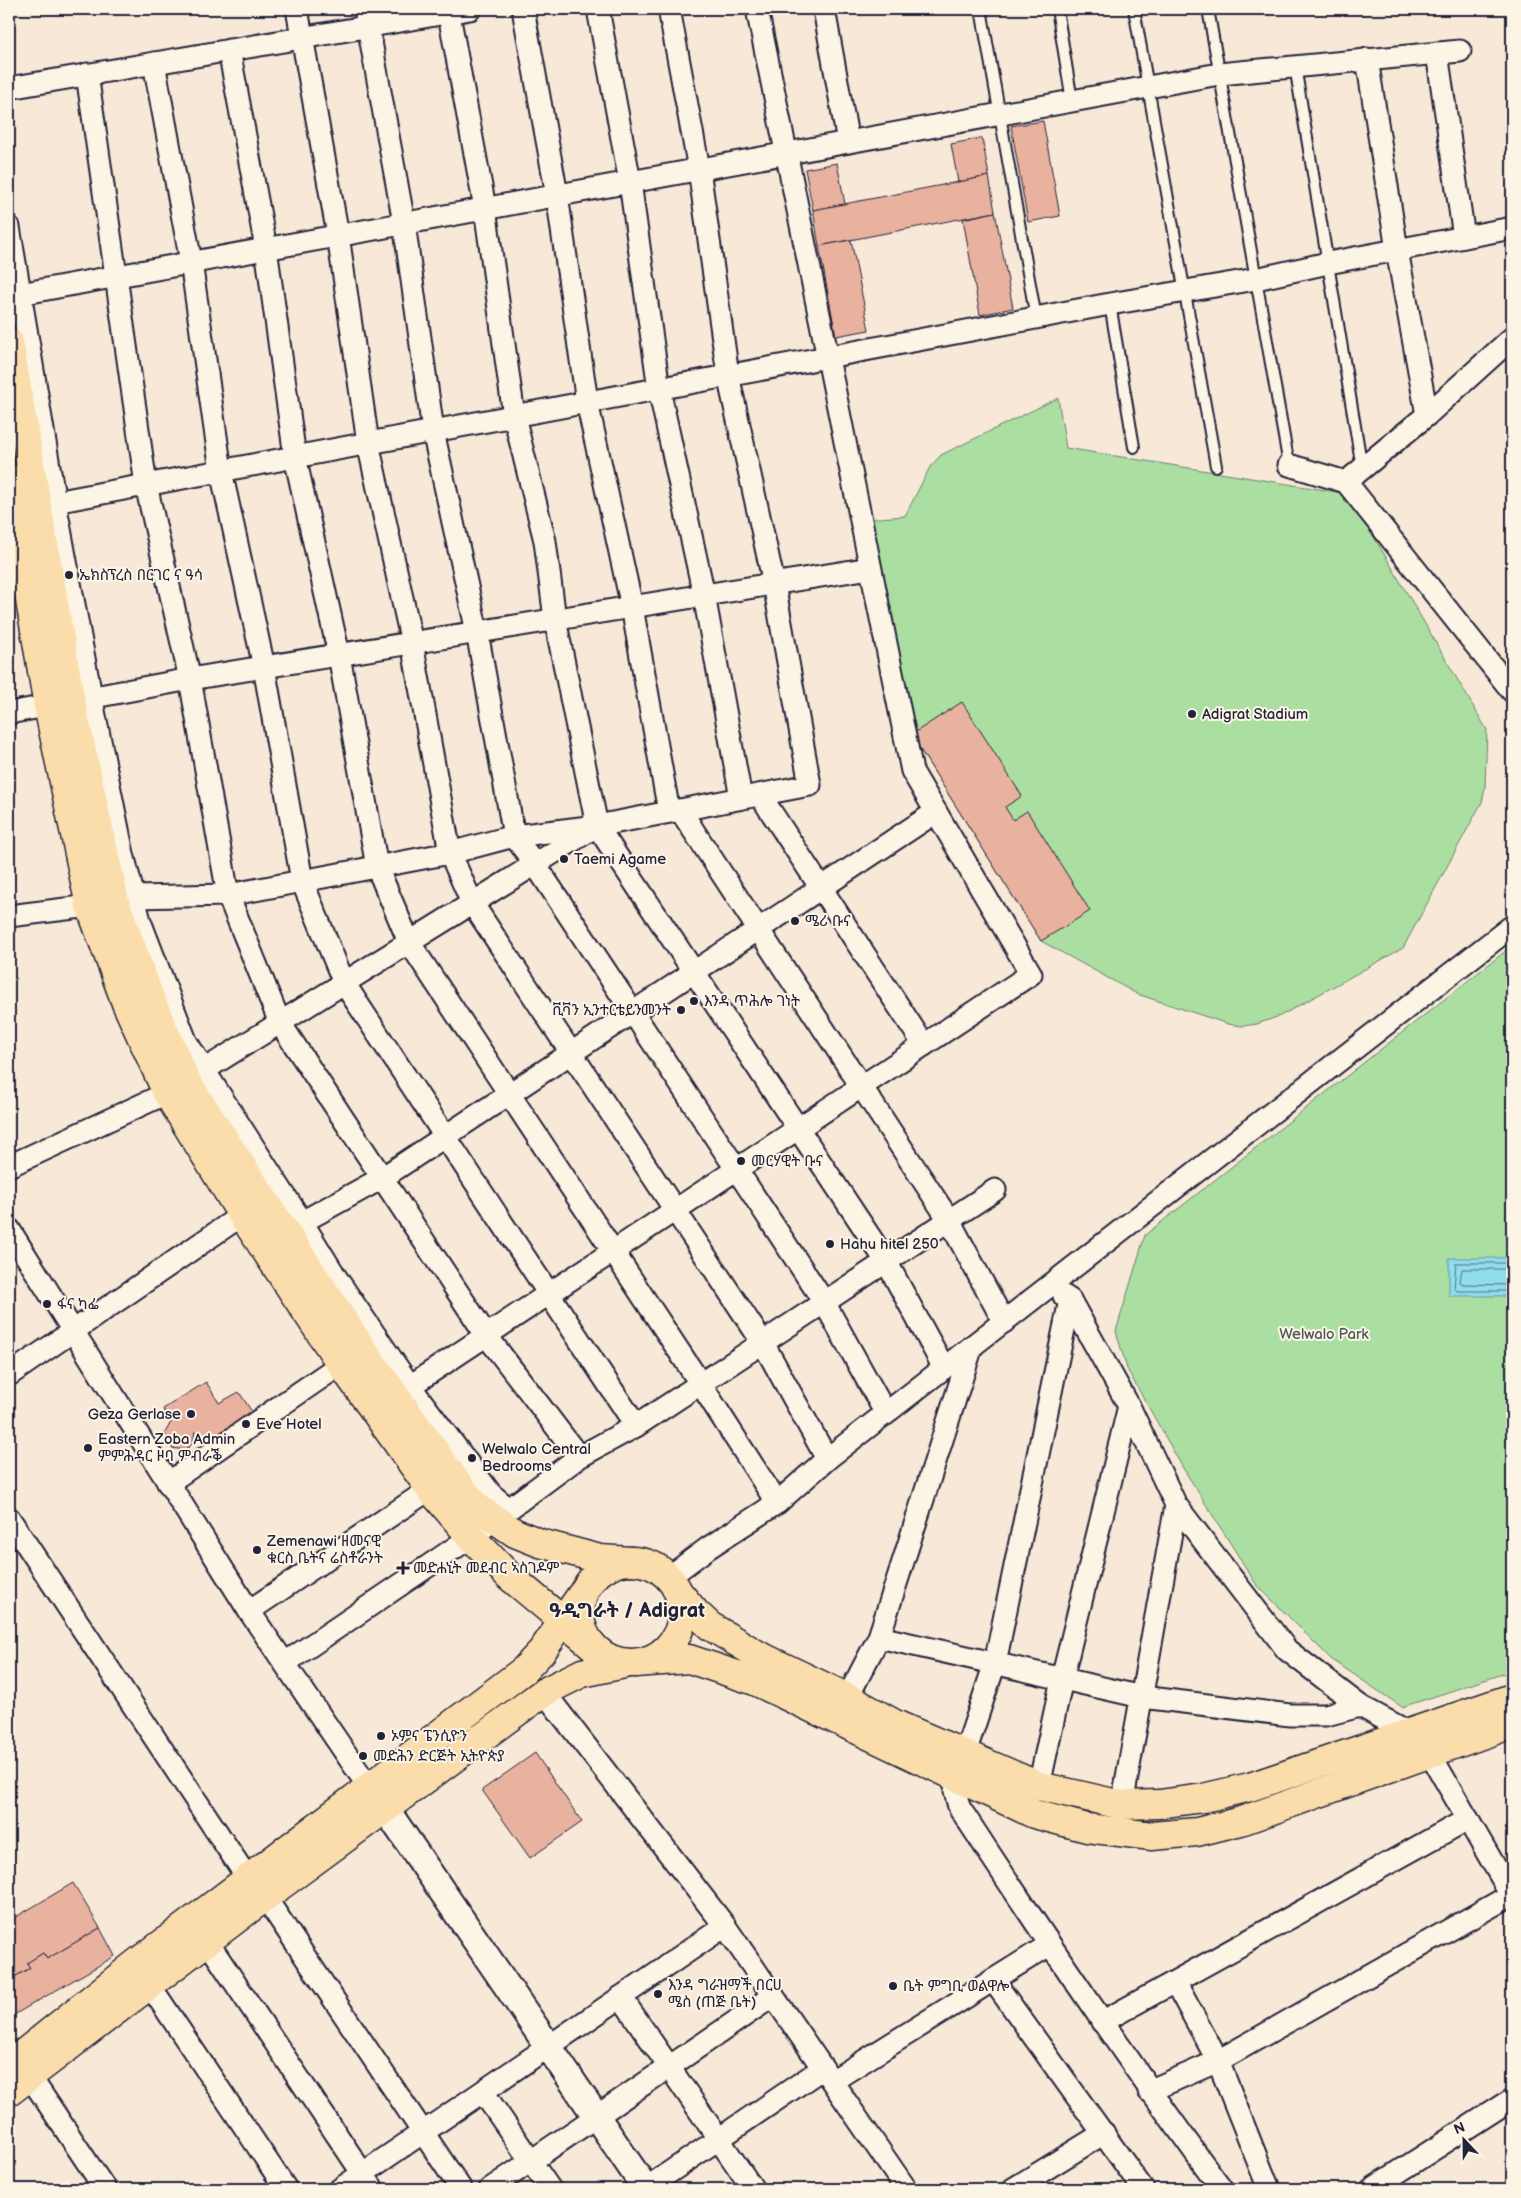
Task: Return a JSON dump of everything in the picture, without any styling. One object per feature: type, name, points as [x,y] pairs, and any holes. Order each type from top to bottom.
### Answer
[{"type":"main road","points":[[9,342],[50,649]]},
{"type":"main road","points":[[9,478],[50,649],[70,701],[113,901],[126,1003],[186,1082],[430,1489],[471,1538],[509,1576],[609,1658],[632,1663],[678,1658],[706,1663],[770,1688],[842,1709]]},
{"type":"main road","points":[[186,1082],[242,1215],[352,1357],[477,1507],[502,1514],[515,1533],[540,1543],[600,1559],[652,1565],[674,1585],[696,1613],[715,1629],[842,1709],[961,1765],[1034,1814],[1086,1828],[1152,1836],[1197,1832],[1241,1821],[1512,1724]]},
{"type":"main road","points":[[378,1798],[524,1670],[542,1651],[595,1576],[604,1568],[615,1563],[630,1561]]},
{"type":"main road","points":[[14,2069],[134,1965],[257,1888],[378,1798],[544,1692],[582,1672],[650,1659],[662,1652],[675,1638],[680,1626],[682,1612],[674,1585]]},
{"type":"main road","points":[[584,1591],[580,1608],[580,1619],[586,1636],[593,1646]]},
{"type":"main road","points":[[961,1765],[1122,1805],[1159,1804],[1203,1798],[1250,1787],[1412,1734],[1512,1698]]},
{"type":"main road","points":[[14,2069],[149,1984],[207,1941],[257,1888]]},
{"type":"street","points":[[297,9],[338,235],[368,443],[412,643],[450,853],[472,903],[763,1342],[827,1459]]},
{"type":"street","points":[[9,88],[302,38],[367,17],[470,9]]},
{"type":"street","points":[[523,9],[557,195],[587,402],[674,811],[758,931],[949,1220],[1004,1322]]},
{"type":"street","points":[[598,9],[630,182],[659,389],[750,797],[821,889],[924,1045]]},
{"type":"street","points":[[9,916],[113,901],[228,895],[450,853],[514,836],[597,826],[810,785],[774,584],[728,375],[699,169],[669,9]]},
{"type":"street","points":[[410,1386],[1031,974],[912,771],[757,9]]},
{"type":"street","points":[[824,9],[848,142]]},
{"type":"street","points":[[448,11],[485,208],[514,416],[545,541],[555,619],[597,826],[886,1261],[944,1368]]},
{"type":"street","points":[[367,17],[404,223],[433,431],[477,632],[514,836],[535,864],[824,1302],[886,1414]]},
{"type":"street","points":[[229,50],[266,248],[295,457],[339,655],[377,867],[409,942],[777,1502]]},
{"type":"street","points":[[15,295],[1219,74],[1460,51]]},
{"type":"street","points":[[1437,53],[1464,237]]},
{"type":"street","points":[[1367,60],[1397,250],[1427,415]]},
{"type":"street","points":[[154,63],[191,262],[220,471],[264,667],[302,881],[344,983],[636,1426]]},
{"type":"street","points":[[87,74],[146,485],[190,679],[228,895],[280,1023],[486,1335],[579,1457]]},
{"type":"street","points":[[9,227],[15,295],[55,502],[70,701],[123,854],[113,901]]},
{"type":"street","points":[[55,502],[1184,290],[1256,279],[1328,263],[1512,228]]},
{"type":"street","points":[[1354,475],[1427,415],[1512,338]]},
{"type":"street","points":[[1289,464],[1354,475],[1512,691]]},
{"type":"street","points":[[9,713],[190,679],[870,568]]},
{"type":"street","points":[[302,1222],[382,1178],[936,812]]},
{"type":"street","points":[[9,1165],[186,1082],[597,826]]},
{"type":"street","points":[[113,901],[140,921],[186,1041],[186,1082],[302,1222],[339,1282],[410,1386],[491,1494],[502,1514]]},
{"type":"street","points":[[674,1585],[708,1548],[777,1502],[827,1459],[1512,926]]},
{"type":"street","points":[[285,1663],[471,1538],[579,1457],[636,1426],[995,1190]]},
{"type":"street","points":[[9,1375],[242,1215]]},
{"type":"street","points":[[9,1229],[249,1611],[646,2189],[719,2139],[993,1980],[1049,1945]]},
{"type":"street","points":[[1050,1286],[1070,1300],[1130,1406],[1176,1505],[1287,1650],[1360,1706],[1412,1734],[1430,1754],[1512,1895],[1218,2060],[1149,2091]]},
{"type":"street","points":[[1070,1300],[995,1663],[961,1765],[955,1791],[959,1807],[1049,1945],[1149,2091],[1222,2189]]},
{"type":"street","points":[[842,1709],[879,1637],[972,1346]]},
{"type":"street","points":[[168,1483],[352,1357]]},
{"type":"street","points":[[1040,1786],[1062,1679],[1130,1406]]},
{"type":"street","points":[[249,1611],[430,1489]]},
{"type":"street","points":[[1122,1805],[1176,1505]]},
{"type":"street","points":[[9,1518],[461,2189]]},
{"type":"street","points":[[879,1637],[1142,1697],[1290,1714],[1326,1715],[1360,1706]]},
{"type":"street","points":[[544,1692],[725,1926],[906,2189]]},
{"type":"street","points":[[1102,2022],[1468,1820]]},
{"type":"street","points":[[340,2189],[368,2182],[422,2133],[725,1926]]},
{"type":"street","points":[[207,1941],[368,2182]]},
{"type":"street","points":[[993,1980],[1143,2189]]},
{"type":"street","points":[[1175,1982],[1218,2060],[1269,2189]]},
{"type":"street","points":[[149,1984],[286,2189]]},
{"type":"street","points":[[490,2189],[773,1996]]},
{"type":"street","points":[[621,1997],[754,2189]]},
{"type":"street","points":[[14,2069],[105,2189]]},
{"type":"street","points":[[483,2092],[550,2189]]},
{"type":"street","points":[[1372,2189],[1512,2099]]},
{"type":"street","points":[[1013,2189],[1104,2133]]},
{"type":"lane","points":[[981,9],[1036,318]]},
{"type":"lane","points":[[1056,9],[1072,101]]},
{"type":"lane","points":[[1134,9],[1216,466]]},
{"type":"lane","points":[[1208,9],[1289,464]]},
{"type":"lane","points":[[1295,66],[1328,263],[1354,475]]},
{"type":"lane","points":[[1110,304],[1134,447]]},
{"type":"green space","name":"Adigrat Stadium","points":[[1058,398],[1066,448],[1349,494],[1487,730],[1485,787],[1482,802],[1403,948],[1280,1016],[1257,1024],[1242,1026],[1228,1024],[1137,994],[1041,941],[911,735],[866,519],[905,516],[930,467],[941,455]]},
{"type":"green space","name":"Welwalo Park","points":[[1512,946],[1512,1671],[1402,1707],[1331,1659],[1256,1584],[1183,1468],[1127,1369],[1116,1331],[1145,1235]]},
{"type":"water","points":[[1449,1258],[1512,1258],[1512,1296],[1449,1296]]},
{"type":"building","points":[[1043,121],[1060,216],[1028,222],[1011,126]]},
{"type":"building","points":[[982,138],[989,176],[958,182],[951,144]]},
{"type":"building","points":[[837,163],[845,204],[813,210],[805,169]]},
{"type":"building","points":[[989,176],[995,212],[819,246],[813,210]]},
{"type":"building","points":[[995,212],[1013,308],[980,315],[963,219]]},
{"type":"building","points":[[851,240],[869,330],[836,336],[819,246]]},
{"type":"building","points":[[962,702],[1022,796],[1005,807],[1013,820],[1027,811],[1090,911],[1041,941],[911,735]]},
{"type":"building","points":[[206,1382],[219,1403],[239,1392],[254,1415],[205,1446],[195,1431],[193,1443],[189,1447],[184,1450],[172,1448],[168,1444],[165,1433],[171,1422],[163,1409]]},
{"type":"building","points":[[535,1753],[582,1822],[530,1858],[482,1790]]},
{"type":"building","points":[[73,1883],[100,1928],[47,1959],[43,1953],[27,1963],[30,1968],[9,1980],[9,1921]]},
{"type":"building","points":[[100,1928],[115,1956],[12,2016],[9,2010],[9,1980],[30,1968],[27,1963],[43,1953],[47,1959]]},
{"type":"place","name":"ኤክስፕረስ በርገር ና ዓሳ","points":[[69,575]]},
{"type":"place","name":"Adigrat Stadium","points":[[1192,714]]},
{"type":"place","name":"Taemi Agame","points":[[564,859]]},
{"type":"place","name":"ሜሪ ቡና","points":[[795,921]]},
{"type":"place","name":"እንዳ ጥሕሎ ገነት","points":[[694,1001]]},
{"type":"place","name":"ቪቫን ኢንተርቴይንመንት","points":[[681,1010]]},
{"type":"place","name":"መርሃዊት ቡና","points":[[741,1161]]},
{"type":"place","name":"Hahu hitel 250","points":[[830,1244]]},
{"type":"place","name":"ፋና ካፌ","points":[[47,1304]]},
{"type":"place","name":"Geza Gerlase","points":[[191,1414]]},
{"type":"place","name":"Eve Hotel","points":[[246,1424]]},
{"type":"place","name":"Eastern Zoba Admin ምምሕዳር ዞባ ምብራቕ","points":[[88,1448]]},
{"type":"place","name":"Welwalo Central Bedrooms","points":[[472,1458]]},
{"type":"place","name":"Zemenawi ዘመናዊ ቁርስ ቤትና ሬስቶራንት","points":[[257,1550]]},
{"type":"place","name":"መድሐኒት መደብር ኣስገዶም","points":[[403,1568]]},
{"type":"place","name":"ኦምና ፔንሲዮን","points":[[381,1736]]},
{"type":"place","name":"መድሕን ድርጅት ኢትዮጵያ","points":[[363,1756]]},
{"type":"place","name":"ቤት ምግቢ ወልዋሎ","points":[[893,1986]]},
{"type":"place","name":"እንዳ ግራዝማች በርሀ ሜስ (ጠጅ ቤት)","points":[[658,1994]]},
{"type":"district","name":"ዓዲግራት / Adigrat","points":[[627,1610]]}]
